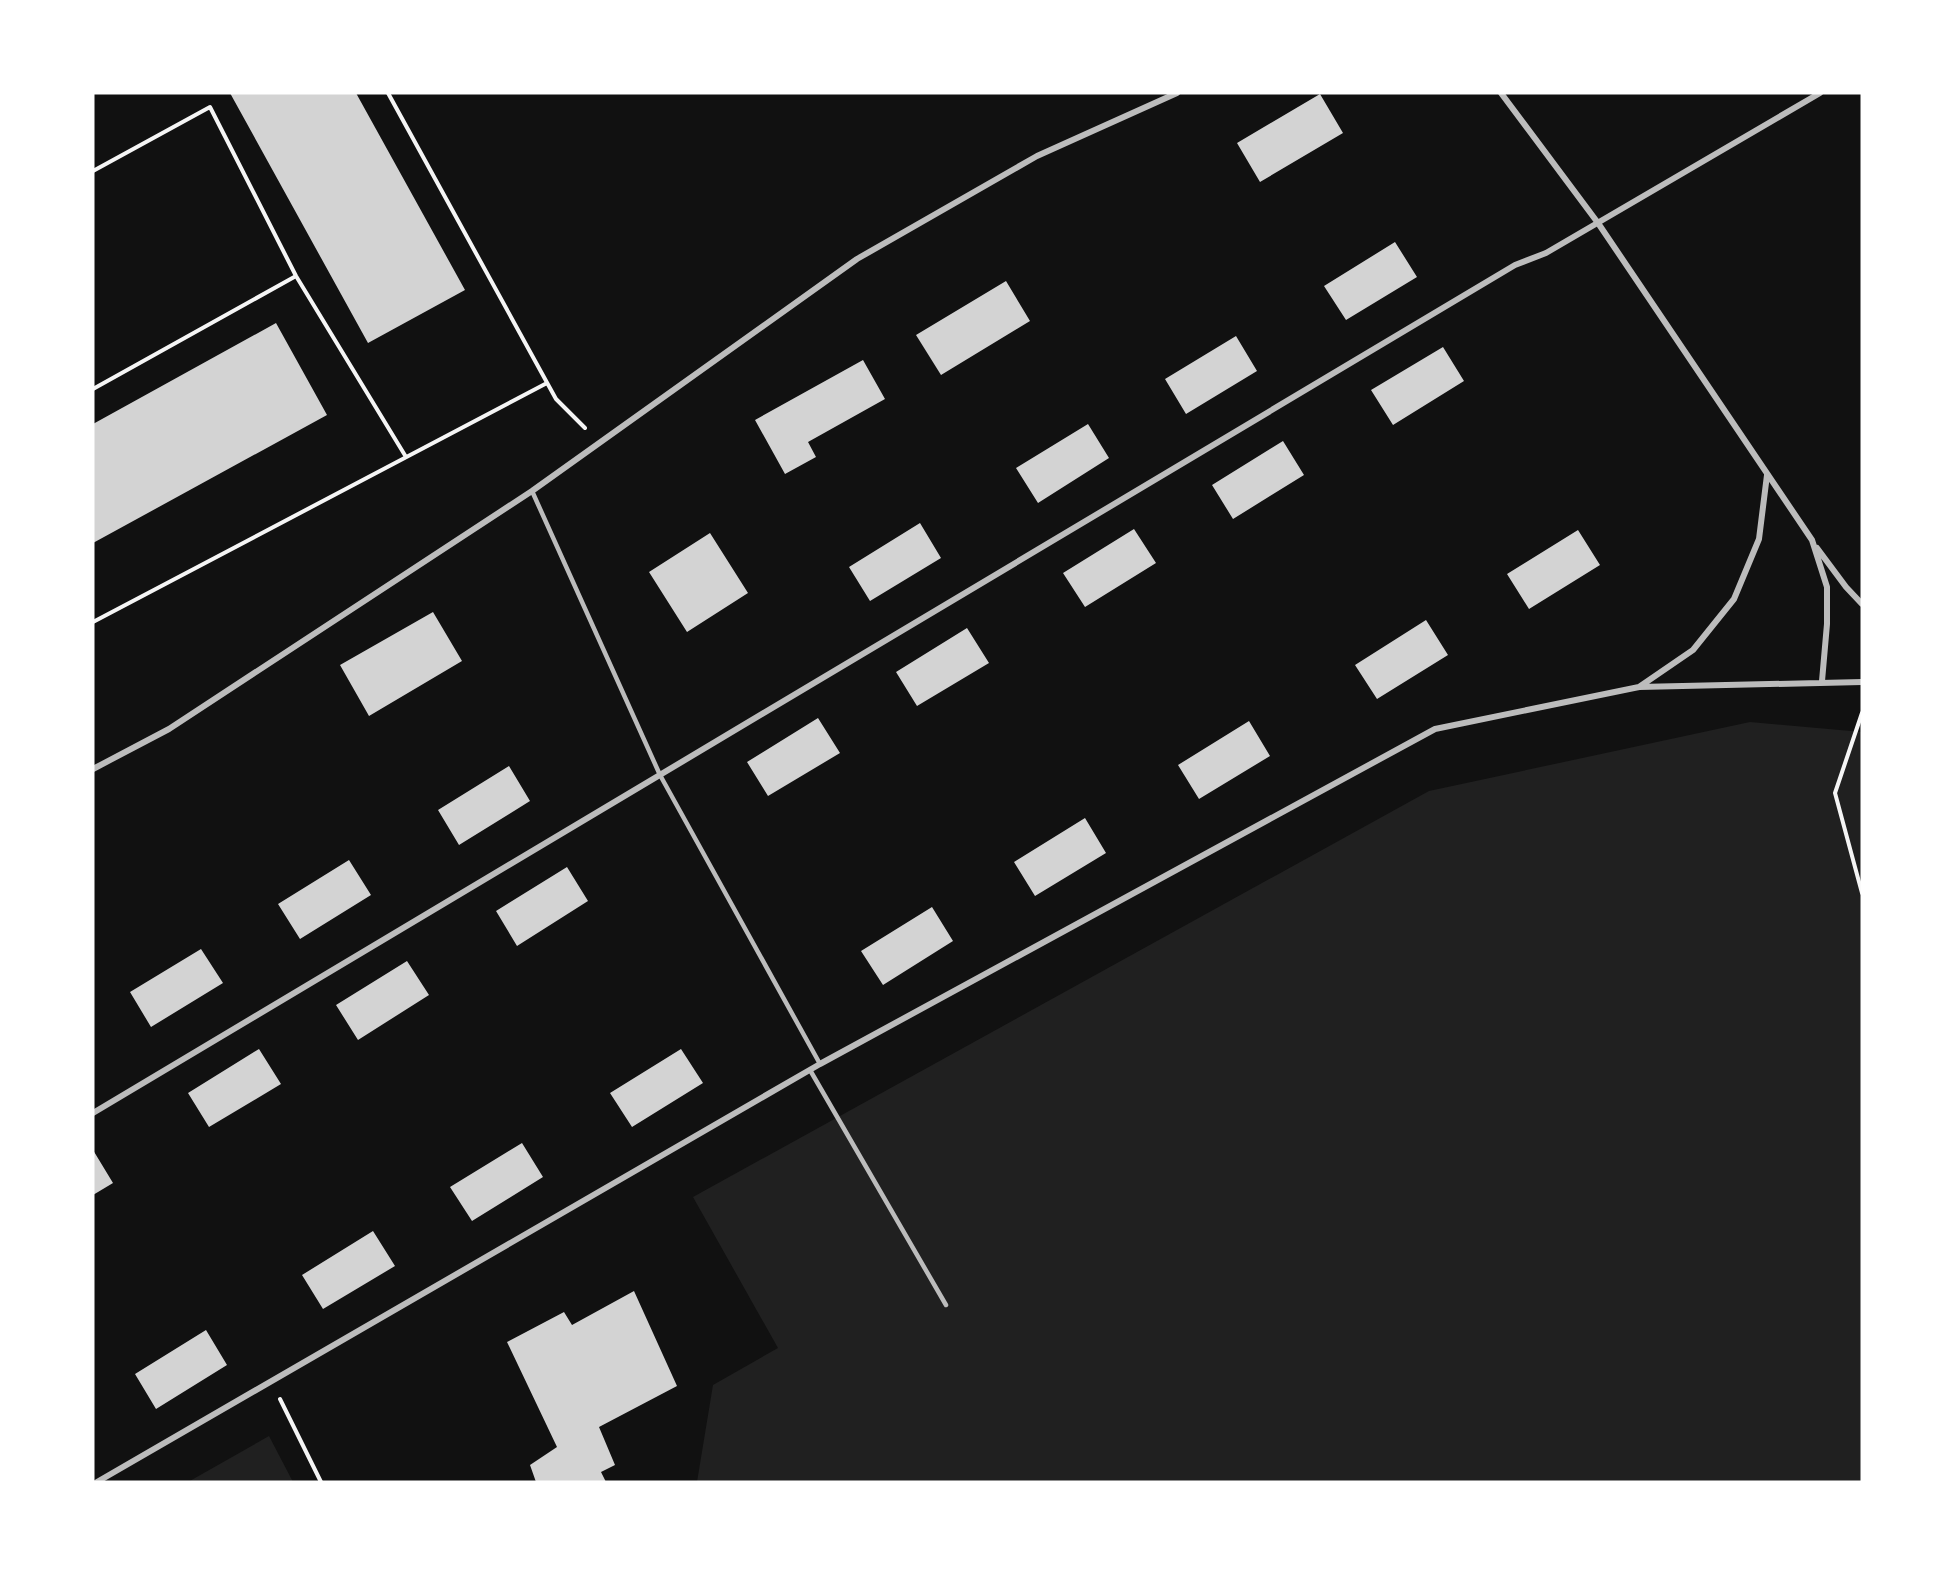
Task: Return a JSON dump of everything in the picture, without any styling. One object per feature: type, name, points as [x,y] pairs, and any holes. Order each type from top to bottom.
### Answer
[{"type":"street","points":[[93,769],[169,729],[532,491],[857,259],[1037,156],[1177,93]]},
{"type":"street","points":[[1501,93],[1598,223],[1828,564],[1862,604]]},
{"type":"street","points":[[93,1113],[1515,265],[1546,253],[1820,93]]},
{"type":"street","points":[[1639,687],[1693,650],[1734,599],[1760,539],[1767,475]]},
{"type":"street","points":[[1812,540],[1827,587],[1827,624],[1822,681]]},
{"type":"street","points":[[97,1482],[820,1064],[1435,729],[1639,687],[1822,681],[1862,682]]},
{"type":"lane","points":[[532,491],[660,775],[820,1064]]},
{"type":"lane","points":[[810,1070],[946,1305]]},
{"type":"path","points":[[388,93],[556,399],[600,443]]},
{"type":"path","points":[[93,171],[210,107],[296,276],[406,457]]},
{"type":"path","points":[[93,389],[296,276]]},
{"type":"path","points":[[93,622],[547,383]]},
{"type":"path","points":[[1862,713],[1835,794],[1862,893]]},
{"type":"path","points":[[271,1381],[321,1482]]},
{"type":"shaded area","points":[[1750,722],[1862,732],[1862,1482],[697,1482],[713,1385],[778,1348],[693,1197],[1429,791]]},
{"type":"shaded area","points":[[269,1436],[293,1482],[188,1482]]},
{"type":"building","points":[[230,93],[356,93],[465,290],[368,343]]},
{"type":"building","points":[[1320,94],[1343,133],[1260,182],[1237,143]]},
{"type":"building","points":[[1395,242],[1417,277],[1346,320],[1324,286]]},
{"type":"building","points":[[1006,281],[1030,321],[941,375],[916,335]]},
{"type":"building","points":[[276,323],[327,415],[93,543],[93,424]]},
{"type":"building","points":[[1236,336],[1257,371],[1186,414],[1165,379]]},
{"type":"building","points":[[1443,347],[1464,381],[1393,425],[1371,390]]},
{"type":"building","points":[[863,360],[885,399],[808,442],[816,457],[785,474],[755,420]]},
{"type":"building","points":[[1088,424],[1109,458],[1038,503],[1016,468]]},
{"type":"building","points":[[1283,441],[1304,475],[1233,519],[1212,485]]},
{"type":"building","points":[[920,523],[941,558],[870,601],[849,567]]},
{"type":"building","points":[[1134,529],[1156,563],[1085,607],[1063,573]]},
{"type":"building","points":[[1578,530],[1600,565],[1529,609],[1507,574]]},
{"type":"building","points":[[710,533],[748,593],[687,632],[649,572]]},
{"type":"building","points":[[433,612],[462,661],[369,716],[340,665]]},
{"type":"building","points":[[1426,620],[1448,655],[1377,699],[1355,665]]},
{"type":"building","points":[[967,628],[989,663],[917,706],[896,672]]},
{"type":"building","points":[[818,718],[840,753],[768,796],[747,762]]},
{"type":"building","points":[[1249,721],[1270,756],[1199,799],[1178,765]]},
{"type":"building","points":[[509,766],[530,801],[459,845],[438,810]]},
{"type":"building","points":[[1085,818],[1106,853],[1035,896],[1014,862]]},
{"type":"building","points":[[349,860],[371,895],[300,939],[278,904]]},
{"type":"building","points":[[567,867],[588,901],[517,946],[496,911]]},
{"type":"building","points":[[932,907],[953,941],[883,985],[861,951]]},
{"type":"building","points":[[201,949],[223,983],[151,1027],[130,992]]},
{"type":"building","points":[[407,961],[429,995],[358,1040],[336,1005]]},
{"type":"building","points":[[259,1049],[281,1084],[209,1127],[188,1093]]},
{"type":"building","points":[[681,1049],[703,1083],[632,1127],[610,1093]]},
{"type":"building","points":[[522,1143],[543,1177],[472,1221],[450,1187]]},
{"type":"building","points":[[93,1150],[113,1183],[93,1195]]},
{"type":"building","points":[[373,1231],[395,1266],[323,1309],[302,1275]]},
{"type":"building","points":[[634,1291],[677,1386],[599,1427],[615,1465],[601,1472],[606,1482],[536,1482],[530,1465],[557,1447],[507,1342],[564,1312],[572,1325]]},
{"type":"building","points":[[206,1330],[227,1365],[156,1409],[135,1374]]}]
